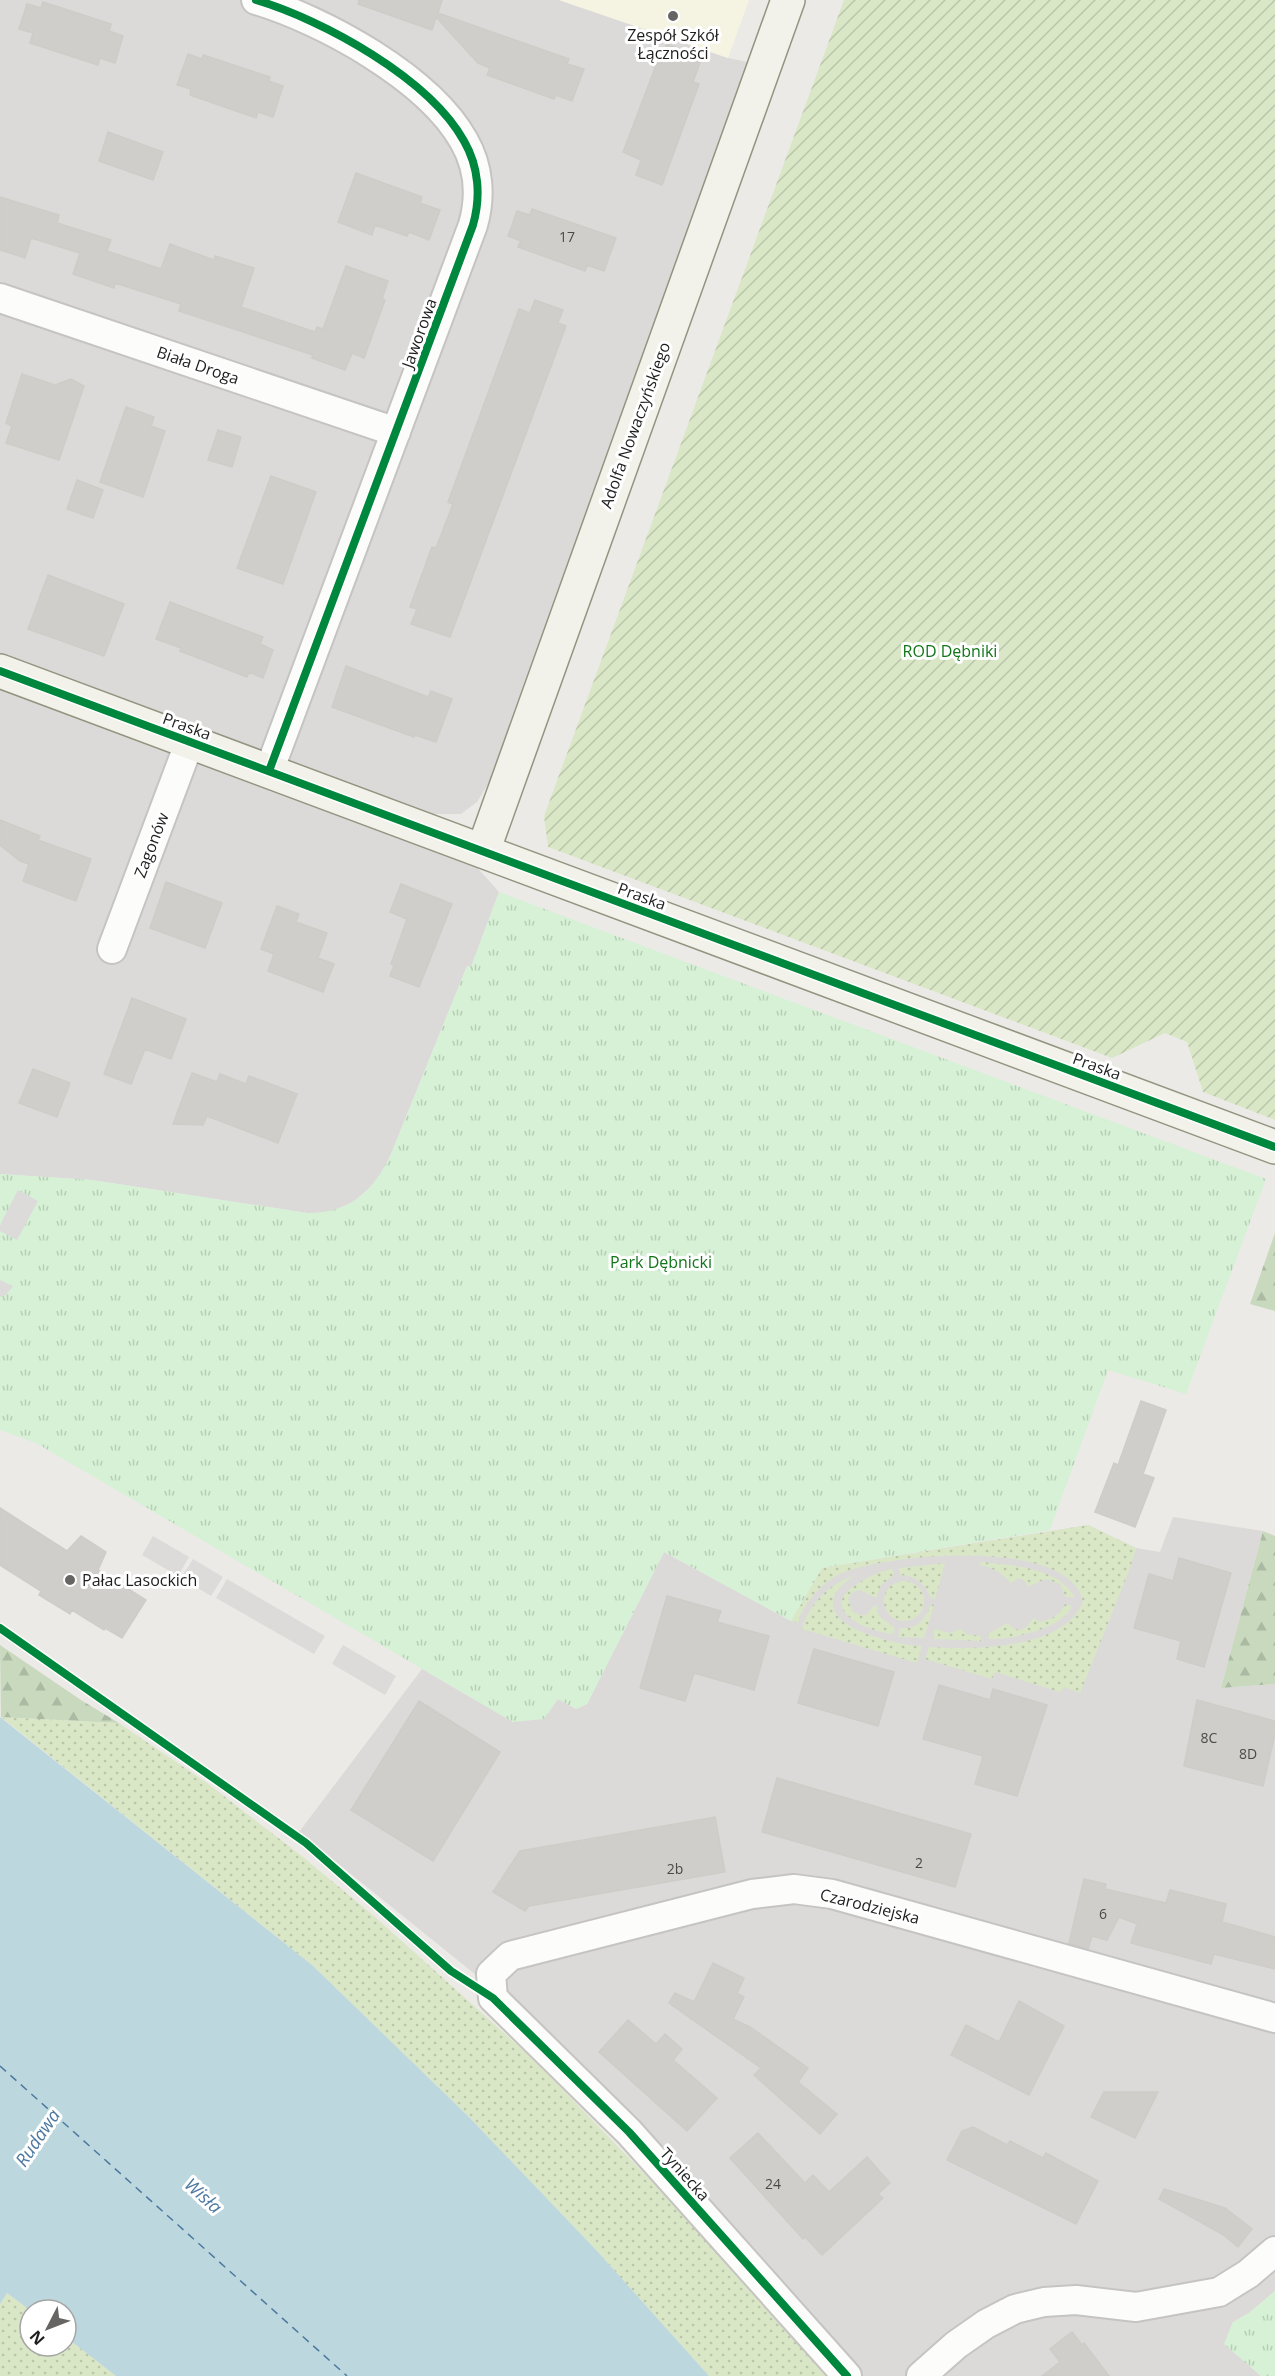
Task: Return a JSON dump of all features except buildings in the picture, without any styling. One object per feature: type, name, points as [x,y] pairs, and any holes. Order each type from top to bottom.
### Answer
[{"type":"street","name":"Jaworowa","points":[[256,0],[302,18],[359,47],[391,67],[440,109],[464,141],[471,156],[478,198],[473,225],[270,771]]},
{"type":"street","name":"Adolfa Nowaczyńskiego","points":[[483,851],[788,0]]},
{"type":"street","name":"Biała Droga","points":[[0,298],[396,432]]},
{"type":"street","name":"Praska","points":[[0,670],[1275,1147]]},
{"type":"street","name":"Zagonów","points":[[112,949],[190,741]]},
{"type":"street","name":"Czarodziejska","points":[[493,1998],[491,1974],[510,1956],[752,1894],[794,1889],[832,1894],[1275,2018]]},
{"type":"street","name":"Tyniecka","points":[[493,1998],[629,2132],[847,2376]]},
{"type":"street","points":[[921,2376],[956,2345],[986,2324],[1015,2309],[1044,2302],[1076,2300],[1136,2307],[1219,2292],[1248,2274],[1275,2252]]},
{"type":"shaded area","points":[[0,0],[559,0],[728,58],[752,63],[495,773],[477,802],[461,814],[425,814],[0,655]]},
{"type":"shaded area","name":"Zespół Szkół Łączności","points":[[559,0],[749,0],[728,58]]},
{"type":"shaded area","points":[[0,688],[474,864],[499,892],[471,967],[467,966],[391,1154],[382,1173],[372,1186],[353,1202],[328,1213],[307,1213],[92,1180],[0,1174]]},
{"type":"shaded area","points":[[18,1190],[38,1201],[17,1240],[0,1231],[0,1225]]},
{"type":"shaded area","points":[[0,1280],[13,1286],[6,1295],[0,1297]]},
{"type":"shaded area","points":[[1173,1517],[1263,1531],[1221,1688],[1275,1684],[1275,2291],[1249,2313],[1233,2322],[1225,2343],[1261,2376],[853,2376],[497,1992],[299,1832],[422,1669],[513,1722],[558,1699],[576,1709],[587,1704],[664,1552],[791,1621],[822,1568],[1088,1525],[1136,1548],[1160,1552]]},
{"type":"shaded area","points":[[153,1536],[189,1557],[178,1576],[142,1555]]},
{"type":"shaded area","points":[[193,1559],[223,1577],[211,1596],[181,1578]]},
{"type":"shaded area","points":[[227,1579],[325,1636],[314,1654],[216,1598]]},
{"type":"shaded area","points":[[343,1645],[396,1676],[385,1695],[332,1664]]},
{"type":"green space","name":"ROD Dębniki","points":[[844,0],[1275,0],[1275,1120],[1203,1092],[1187,1042],[1165,1033],[1112,1058],[548,847],[544,816]]},
{"type":"green space","name":"Park Dębnicki","points":[[499,892],[1266,1179],[1186,1394],[1108,1370],[1050,1530],[822,1568],[791,1621],[664,1552],[587,1704],[576,1709],[558,1699],[544,1719],[513,1722],[36,1443],[0,1430],[0,1174],[92,1180],[307,1213],[336,1209],[348,1204],[368,1189],[391,1154],[467,966],[471,967]]},
{"type":"green space","points":[[1275,1233],[1275,1311],[1250,1304]]},
{"type":"green space","points":[[1088,1525],[1136,1548],[1080,1693],[1064,1687],[1060,1692],[995,1672],[992,1679],[925,1659],[929,1647],[969,1648],[1015,1644],[1057,1630],[1073,1618],[1083,1602],[1071,1581],[1047,1567],[1013,1559],[975,1556],[935,1556],[865,1566],[842,1573],[828,1581],[809,1600],[798,1623],[791,1621],[822,1568]]},
{"type":"green space","points":[[1263,1531],[1275,1536],[1275,1684],[1221,1688]]},
{"type":"green space","points":[[980,1562],[1032,1569],[1057,1579],[1075,1597],[1066,1597],[1060,1584],[1046,1579],[1027,1587],[1026,1582],[1019,1578],[1011,1583],[997,1571],[980,1565]]},
{"type":"green space","points":[[945,1563],[935,1599],[931,1598],[919,1581],[900,1575],[899,1568]]},
{"type":"green space","points":[[892,1569],[894,1575],[881,1585],[876,1598],[860,1590],[853,1592],[848,1599],[852,1611],[859,1615],[866,1615],[876,1604],[879,1616],[895,1628],[893,1634],[859,1624],[850,1618],[842,1602],[846,1593],[857,1584]]},
{"type":"green space","points":[[853,1576],[835,1593],[833,1601],[835,1612],[842,1621],[868,1634],[899,1643],[922,1646],[917,1663],[802,1629],[810,1611],[821,1596],[836,1584]]},
{"type":"green space","points":[[904,1581],[918,1587],[924,1601],[918,1615],[904,1621],[890,1615],[884,1601],[890,1587]]},
{"type":"green space","points":[[931,1604],[934,1605],[924,1638],[898,1637],[900,1628],[911,1627],[920,1622]]},
{"type":"green space","points":[[1065,1604],[1072,1606],[1059,1621],[1023,1635],[989,1639],[988,1634],[1007,1623],[1014,1629],[1021,1630],[1033,1618],[1040,1622],[1052,1618]]},
{"type":"green space","points":[[934,1629],[950,1633],[961,1629],[966,1634],[981,1636],[981,1641],[934,1639]]},
{"type":"green space","points":[[0,1645],[81,1700],[119,1723],[1,1717]]},
{"type":"green space","points":[[1,1717],[119,1723],[207,1783],[303,1857],[374,1916],[533,2059],[667,2197],[826,2376],[709,2376],[597,2251],[468,2116],[312,1965]]},
{"type":"green space","points":[[1275,2291],[1275,2376],[1261,2376],[1224,2344],[1233,2322],[1249,2313]]},
{"type":"green space","points":[[7,2293],[18,2301],[18,2358],[78,2358],[78,2346],[116,2376],[0,2376],[0,2304]]},
{"type":"water","points":[[0,1717],[312,1965],[468,2116],[597,2251],[709,2376],[116,2376],[78,2346],[78,2298],[18,2298],[18,2301],[7,2293],[0,2304]]},
{"type":"ferry route","points":[[0,2066],[347,2376]]},
{"type":"cycle path","points":[[256,0],[283,9],[342,37],[372,54],[426,95],[448,118],[464,141],[476,172],[478,193],[473,225],[269,771]]},
{"type":"cycle path","points":[[0,671],[1275,1147]]},
{"type":"cycle path","points":[[0,1628],[306,1843],[451,1971],[493,1998],[629,2132],[847,2376]]},
{"type":"place","name":"Zespół Szkół Łączności","points":[[673,16]]},
{"type":"place","name":"Pałac Lasockich","points":[[70,1580]]},
{"type":"water label","name":"Rudawa","points":[[38,2138]]},
{"type":"water label","name":"Wisła","points":[[203,2196]]}]
